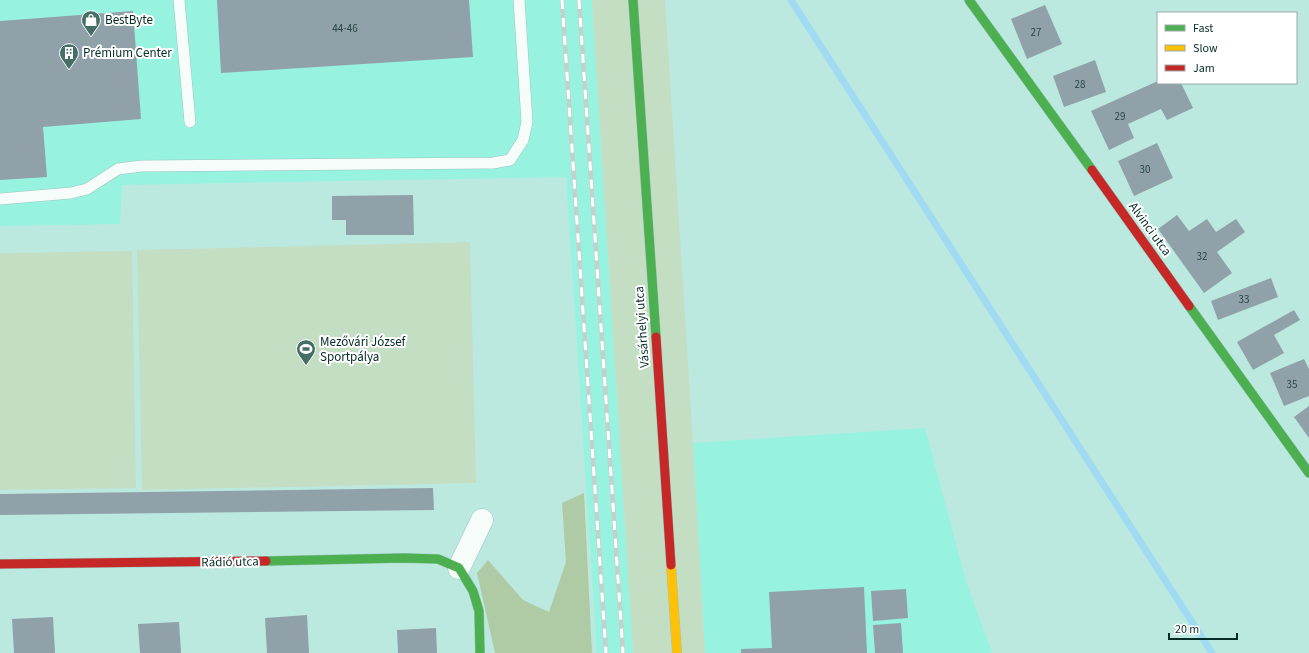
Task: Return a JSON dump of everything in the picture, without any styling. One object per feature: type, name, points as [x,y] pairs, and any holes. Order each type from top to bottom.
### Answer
[{"type":"street","name":"Vásárhelyi utca","points":[[632,0],[677,653]]},
{"type":"street","name":"Alvinci utca","points":[[969,0],[1309,473]]},
{"type":"street","points":[[480,653],[478,611],[473,591],[459,568],[482,520]]},
{"type":"street","name":"Rádió utca","points":[[0,564],[317,561],[404,558],[438,559],[459,568]]},
{"type":"lane","points":[[179,0],[190,122]]},
{"type":"lane","points":[[0,199],[71,193],[87,189],[118,169],[142,166],[493,163],[510,160],[523,140],[528,122],[519,0]]},
{"type":"shaded area","points":[[0,0],[592,0],[633,653],[597,653],[566,177],[122,185],[120,224],[0,226]]},
{"type":"shaded area","points":[[592,0],[665,0],[705,653],[633,653]]},
{"type":"shaded area","name":"Mezővári József Sportpálya","points":[[470,242],[476,483],[142,490],[137,250]]},
{"type":"shaded area","points":[[132,251],[136,488],[0,490],[0,253]]},
{"type":"shaded area","points":[[925,428],[966,581],[992,653],[705,653],[693,443]]},
{"type":"shaded area","points":[[584,493],[592,653],[495,653],[477,573],[488,560],[523,600],[549,612],[566,562],[562,503]]},
{"type":"building","points":[[217,0],[469,0],[473,57],[221,73]]},
{"type":"building","points":[[1045,5],[1062,44],[1027,59],[1011,19]]},
{"type":"building","name":"Prémium Center","points":[[133,11],[141,119],[43,127],[47,177],[0,180],[0,21]]},
{"type":"building","points":[[1095,60],[1106,92],[1064,107],[1053,76]]},
{"type":"building","points":[[1157,81],[1157,84],[1181,84],[1193,108],[1167,120],[1161,109],[1128,124],[1134,138],[1109,150],[1091,111]]},
{"type":"building","points":[[1157,143],[1173,178],[1134,196],[1118,161]]},
{"type":"building","points":[[413,195],[414,235],[346,235],[346,220],[332,220],[332,196]]},
{"type":"building","points":[[1177,215],[1189,231],[1207,219],[1216,232],[1236,219],[1245,232],[1217,252],[1232,273],[1204,293],[1158,229]]},
{"type":"building","points":[[1271,278],[1278,297],[1218,320],[1211,301]]},
{"type":"building","points":[[1294,310],[1300,320],[1274,335],[1284,353],[1253,370],[1237,342]]},
{"type":"building","points":[[1304,359],[1309,369],[1309,396],[1284,406],[1270,373]]},
{"type":"building","points":[[1309,406],[1309,438],[1294,417]]},
{"type":"building","points":[[433,488],[434,510],[0,515],[0,494]]},
{"type":"building","points":[[864,587],[867,653],[741,653],[741,649],[772,648],[769,592]]},
{"type":"building","points":[[906,589],[908,618],[873,621],[871,591]]},
{"type":"building","points":[[307,615],[309,653],[267,653],[265,618]]},
{"type":"building","points":[[53,617],[55,653],[14,653],[12,619]]},
{"type":"building","points":[[179,622],[181,653],[140,653],[138,624]]},
{"type":"building","points":[[901,623],[903,653],[875,653],[873,625]]},
{"type":"building","points":[[436,628],[437,653],[398,653],[397,630]]},
{"type":"waterway","points":[[791,0],[1212,653]]},
{"type":"railway","points":[[562,0],[606,653]]},
{"type":"railway","points":[[579,0],[623,653]]},
{"type":"traffic: fast","points":[[633,0],[656,337]]},
{"type":"traffic: fast","points":[[969,0],[1092,170]]},
{"type":"traffic: fast","points":[[1189,306],[1309,473]]},
{"type":"traffic: fast","points":[[266,561],[404,558],[438,559],[459,568],[473,591],[479,611],[480,653]]},
{"type":"traffic: slow","points":[[671,565],[677,653]]},
{"type":"traffic: jam","points":[[1092,170],[1189,306]]},
{"type":"traffic: jam","points":[[656,337],[671,565]]},
{"type":"traffic: jam","points":[[0,564],[266,561]]},
{"type":"place","name":"BestByte","points":[[91,37]]},
{"type":"place","name":"Prémium Center","points":[[69,70]]},
{"type":"place","name":"Mezővári József Sportpálya","points":[[306,366]]}]
